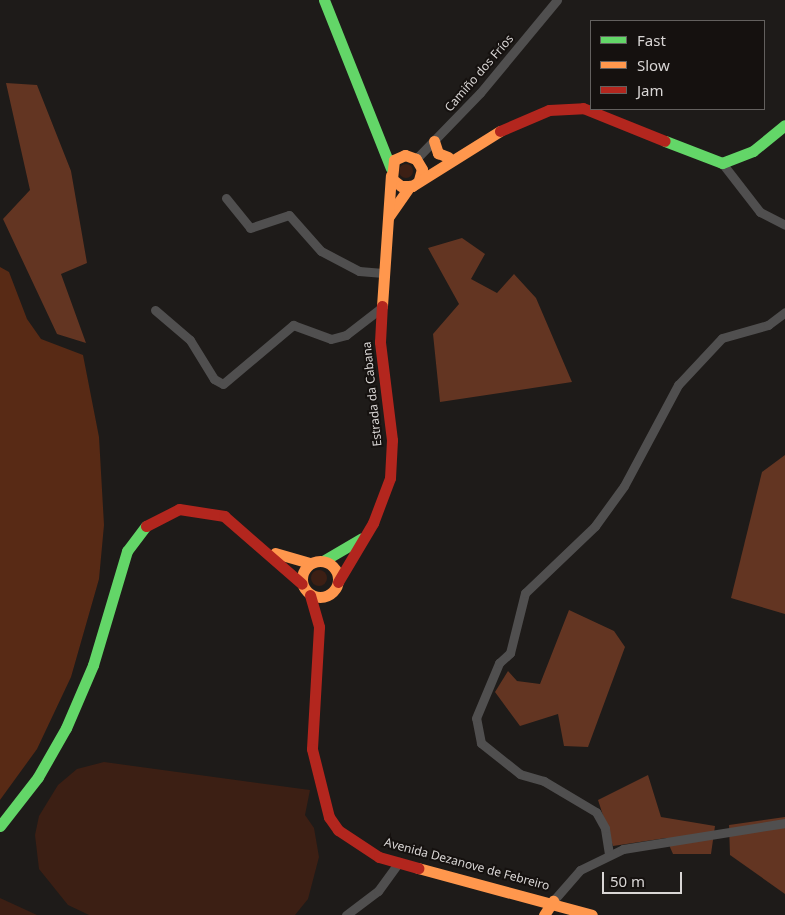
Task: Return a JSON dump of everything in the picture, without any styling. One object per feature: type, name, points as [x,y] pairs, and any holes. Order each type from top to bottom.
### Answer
[{"type":"main road","name":"Estrada da Cabana","points":[[324,0],[381,138],[391,171],[383,273],[381,359],[392,456],[385,497],[369,530],[338,582]]},
{"type":"main road","points":[[454,156],[413,159],[391,171],[397,184],[414,183],[454,156],[528,116],[583,108],[722,163],[754,151],[785,125]]},
{"type":"main road","points":[[381,138],[413,159]]},
{"type":"main road","points":[[434,141],[438,153],[454,156]]},
{"type":"main road","points":[[413,159],[414,183]]},
{"type":"main road","name":"Estrada da Cabana","points":[[387,221],[414,183]]},
{"type":"main road","points":[[0,826],[38,777],[66,728],[93,664],[127,551],[144,527],[179,509],[204,510],[230,520],[266,548],[302,584],[310,595],[331,594],[338,582],[335,568],[323,561],[311,563],[266,548]]},
{"type":"main road","name":"Estrada da Cabana","points":[[323,561],[348,550],[369,530]]},
{"type":"main road","points":[[302,584],[303,572],[311,563]]},
{"type":"main road","name":"Avenida Dezanove de Febreiro","points":[[331,594],[319,627],[312,750],[329,817],[338,830],[360,846],[399,862],[553,901],[592,915]]},
{"type":"main road","name":"Avenida Dezanove de Febreiro","points":[[310,595],[319,627]]},
{"type":"main road","points":[[544,915],[553,901]]},
{"type":"street","name":"Camiño dos Fríos","points":[[413,159],[434,141],[557,0]]},
{"type":"street","points":[[722,163],[760,212],[785,225]]},
{"type":"street","points":[[226,198],[250,228],[289,216],[322,251],[359,271],[383,273]]},
{"type":"street","points":[[156,310],[190,340],[214,379],[223,384],[293,325],[324,339],[338,338],[382,308]]},
{"type":"street","points":[[609,854],[605,828],[596,812],[512,768],[481,743],[476,718],[499,663],[510,653],[524,593],[595,526],[624,486],[678,385],[722,338],[768,325],[785,312]]},
{"type":"street","points":[[553,901],[580,870],[609,854],[785,823]]},
{"type":"street","points":[[346,915],[378,891],[399,862]]},
{"type":"shaded area","points":[[6,83],[37,85],[71,171],[87,263],[61,274],[86,343],[57,334],[3,219],[30,190]]},
{"type":"shaded area","points":[[403,164],[409,164],[413,171],[409,178],[403,178],[399,174],[399,168]]},
{"type":"shaded area","points":[[462,238],[485,254],[471,279],[497,293],[514,274],[536,298],[572,382],[440,402],[433,334],[459,304],[428,248]]},
{"type":"shaded area","points":[[0,267],[9,272],[27,319],[41,339],[83,355],[99,437],[104,525],[99,579],[71,677],[37,749],[0,800]]},
{"type":"shaded area","points":[[785,455],[785,614],[731,598],[762,472]]},
{"type":"shaded area","points":[[319,570],[327,578],[319,586],[311,578]]},
{"type":"shaded area","points":[[569,610],[614,631],[625,647],[588,747],[564,746],[558,714],[520,726],[495,692],[508,671],[517,681],[540,684]]},
{"type":"shaded area","points":[[104,762],[310,790],[305,815],[314,828],[319,857],[308,899],[295,915],[89,915],[68,905],[39,869],[35,835],[39,816],[58,785],[77,769]]},
{"type":"shaded area","points":[[648,775],[661,817],[715,826],[711,854],[673,854],[666,838],[613,846],[598,800]]},
{"type":"shaded area","points":[[785,817],[785,894],[730,855],[729,825]]},
{"type":"shaded area","points":[[0,898],[37,915],[0,915]]},
{"type":"traffic: fast","points":[[324,0],[391,168]]},
{"type":"traffic: fast","points":[[665,141],[722,163],[753,151],[785,125]]},
{"type":"traffic: fast","points":[[0,826],[38,777],[66,728],[93,665],[127,551],[146,526]]},
{"type":"traffic: fast","points":[[323,561],[362,538]]},
{"type":"traffic: slow","points":[[419,180],[422,169],[416,159],[405,155],[394,160],[392,179],[401,186],[412,186],[500,131]]},
{"type":"traffic: slow","points":[[434,141],[438,153],[448,157]]},
{"type":"traffic: slow","points":[[382,306],[391,175]]},
{"type":"traffic: slow","points":[[389,216],[410,186]]},
{"type":"traffic: slow","points":[[275,553],[311,563]]},
{"type":"traffic: slow","points":[[320,561],[327,562],[333,566],[337,572],[338,579],[337,586],[333,592],[327,596],[320,597],[313,596],[307,592],[303,586],[302,579],[303,572],[307,566],[313,562],[320,561]]},
{"type":"traffic: slow","points":[[418,868],[592,915]]},
{"type":"traffic: slow","points":[[544,915],[553,901]]},
{"type":"traffic: jam","points":[[500,131],[549,110],[583,108],[665,141]]},
{"type":"traffic: jam","points":[[338,582],[373,523],[390,478],[392,440],[380,342],[382,306]]},
{"type":"traffic: jam","points":[[146,526],[179,509],[224,516],[302,584]]},
{"type":"traffic: jam","points":[[310,595],[319,627],[312,749],[329,817],[338,830],[379,857],[418,868]]}]
